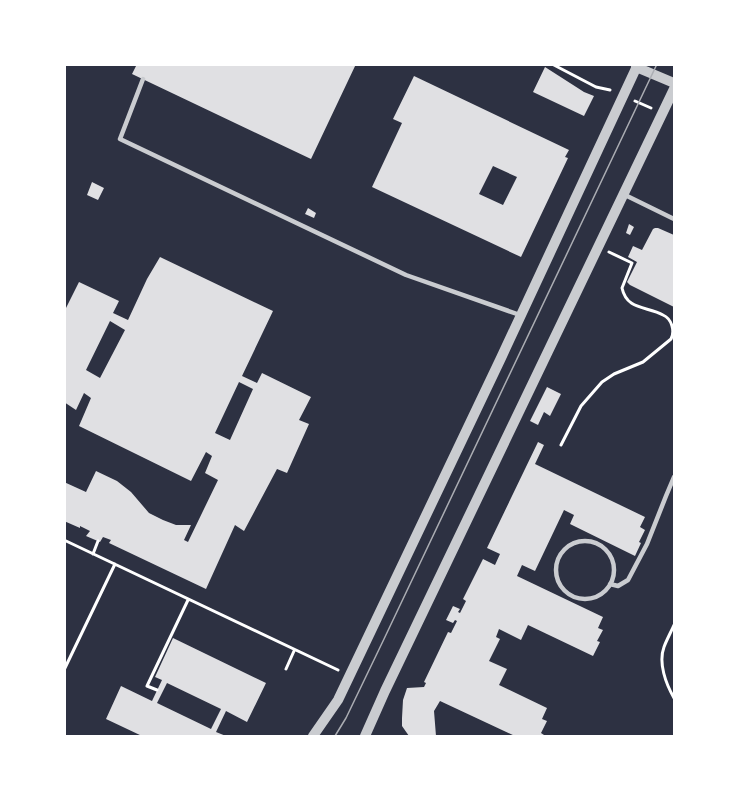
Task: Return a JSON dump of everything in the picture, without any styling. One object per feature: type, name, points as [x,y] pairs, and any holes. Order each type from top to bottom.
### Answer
[{"type":"street","points":[[313,736],[338,700],[521,315],[619,93],[637,66],[675,83]]},
{"type":"street","points":[[365,736],[675,89]]},
{"type":"lane","points":[[143,79],[120,139],[406,275],[521,315]]},
{"type":"lane","points":[[623,194],[675,219]]},
{"type":"lane","points":[[610,584],[618,586],[628,580],[647,544],[675,477]]},
{"type":"lane","points":[[580,541],[590,541],[606,549],[614,566],[610,584],[596,597],[586,599],[567,593],[560,586],[556,576],[556,566],[564,549],[580,541]]},
{"type":"path","points":[[552,64],[596,87],[619,93],[663,114]]},
{"type":"path","points":[[561,445],[581,406],[602,382],[614,374],[643,362],[674,335],[666,316],[640,308],[625,296],[622,288],[632,263],[605,250]]},
{"type":"path","points":[[64,540],[335,670],[342,671]]},
{"type":"path","points":[[93,554],[98,541]]},
{"type":"path","points":[[64,670],[115,564]]},
{"type":"path","points":[[157,690],[147,686],[188,600]]},
{"type":"path","points":[[675,625],[663,649],[663,664],[668,685],[675,698]]},
{"type":"path","points":[[286,669],[294,650]]},
{"type":"building","points":[[137,64],[356,64],[311,159],[132,74]]},
{"type":"building","points":[[545,67],[594,96],[584,116],[533,92]]},
{"type":"building","points":[[414,76],[569,150],[565,157],[568,158],[521,257],[372,187],[402,123],[393,119]],"holes":[[[493,166],[517,177],[503,205],[479,194]]]},
{"type":"building","points":[[92,182],[104,188],[98,200],[87,195]]},
{"type":"building","points":[[308,208],[316,213],[314,218],[305,214]]},
{"type":"building","points":[[629,224],[634,227],[630,235],[626,233]]},
{"type":"building","points":[[655,228],[674,235],[674,307],[627,282],[637,262],[628,257],[633,246],[642,250]]},
{"type":"building","points":[[160,257],[273,311],[242,376],[257,383],[262,373],[311,397],[299,420],[309,424],[287,473],[277,469],[244,531],[235,525],[206,589],[109,543],[111,540],[103,537],[100,542],[86,536],[90,531],[64,521],[64,482],[86,492],[96,471],[117,481],[131,492],[149,513],[176,525],[191,525],[184,540],[188,542],[218,480],[205,473],[212,456],[206,452],[191,481],[79,426],[91,398],[84,393],[76,410],[64,402],[64,312],[79,282],[119,301],[113,313],[128,320]],"holes":[[[110,321],[125,330],[100,378],[86,370]],[[239,382],[253,389],[230,440],[215,433]]]},
{"type":"building","points":[[547,387],[561,394],[550,416],[544,412],[538,425],[530,421]]},
{"type":"building","points":[[538,442],[544,445],[535,464],[645,517],[640,527],[645,530],[635,556],[570,524],[574,515],[564,510],[535,571],[522,565],[517,576],[603,617],[598,628],[603,630],[597,641],[600,642],[593,656],[528,625],[521,640],[499,629],[496,637],[500,639],[489,661],[507,669],[499,685],[547,708],[542,719],[547,721],[541,733],[543,736],[515,736],[440,701],[434,711],[436,736],[409,736],[402,726],[403,700],[407,688],[424,687],[426,683],[424,682],[448,632],[451,633],[457,621],[453,623],[446,620],[453,606],[460,609],[458,612],[460,613],[466,601],[463,599],[483,559],[495,565],[500,554],[487,548]]},
{"type":"building","points":[[173,638],[266,683],[247,722],[226,711],[216,732],[226,736],[142,736],[106,719],[121,686],[152,701],[162,680],[155,677]],"holes":[[[167,683],[221,709],[211,729],[157,703]]]},
{"type":"tram line","points":[[335,736],[384,639],[657,64]]}]
